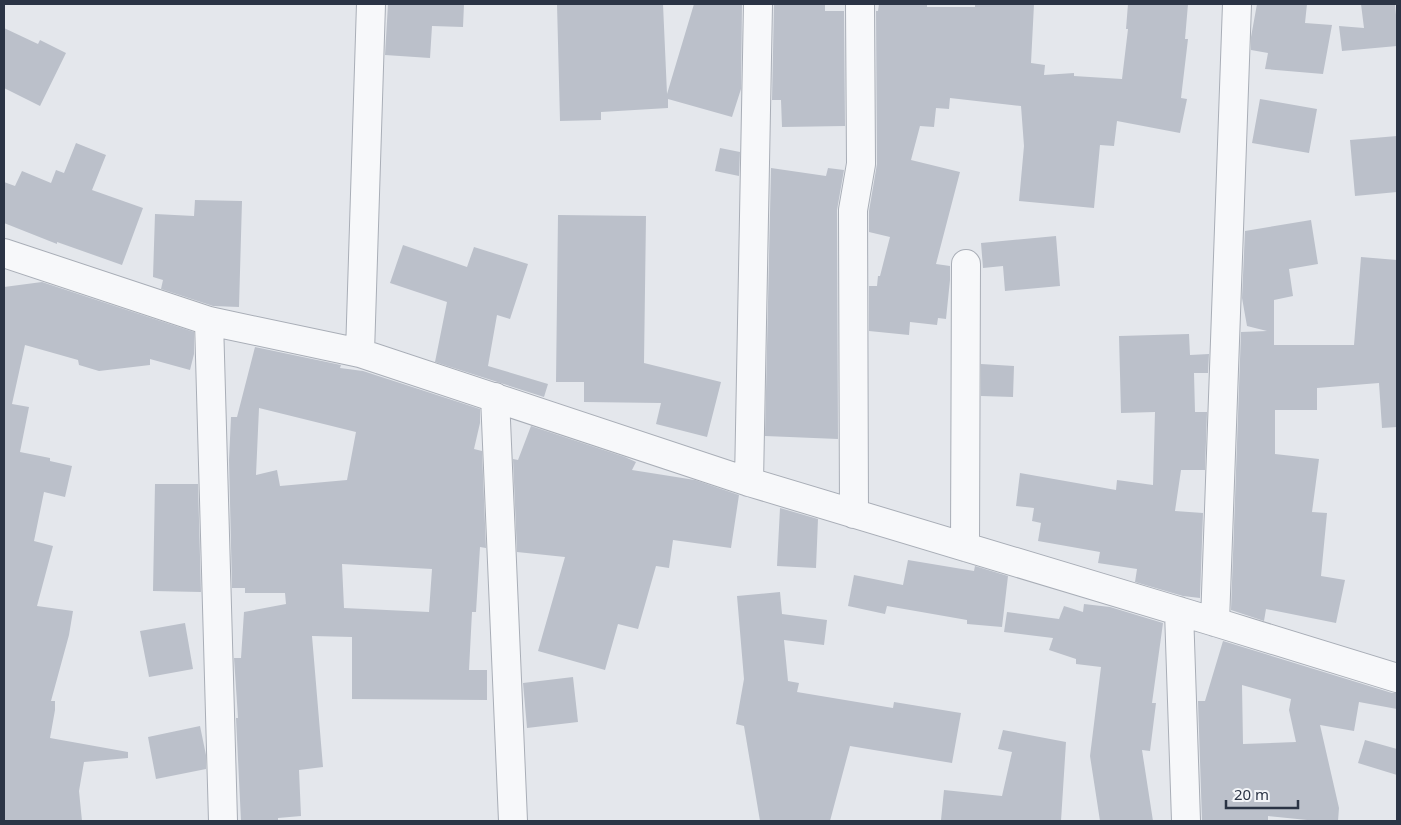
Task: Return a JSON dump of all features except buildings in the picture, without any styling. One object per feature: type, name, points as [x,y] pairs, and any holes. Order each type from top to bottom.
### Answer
[{"type":"street","points":[[360,353],[371,4]]},
{"type":"street","points":[[749,482],[758,4]]},
{"type":"street","points":[[854,514],[853,210],[861,164],[860,4]]},
{"type":"street","points":[[1215,622],[1237,4]]},
{"type":"street","points":[[4,253],[210,320],[360,353],[749,482],[1397,678]]},
{"type":"street","points":[[965,547],[966,264]]},
{"type":"street","points":[[210,320],[223,821]]},
{"type":"street","points":[[495,397],[513,821]]},
{"type":"street","points":[[1179,611],[1186,821]]}]
